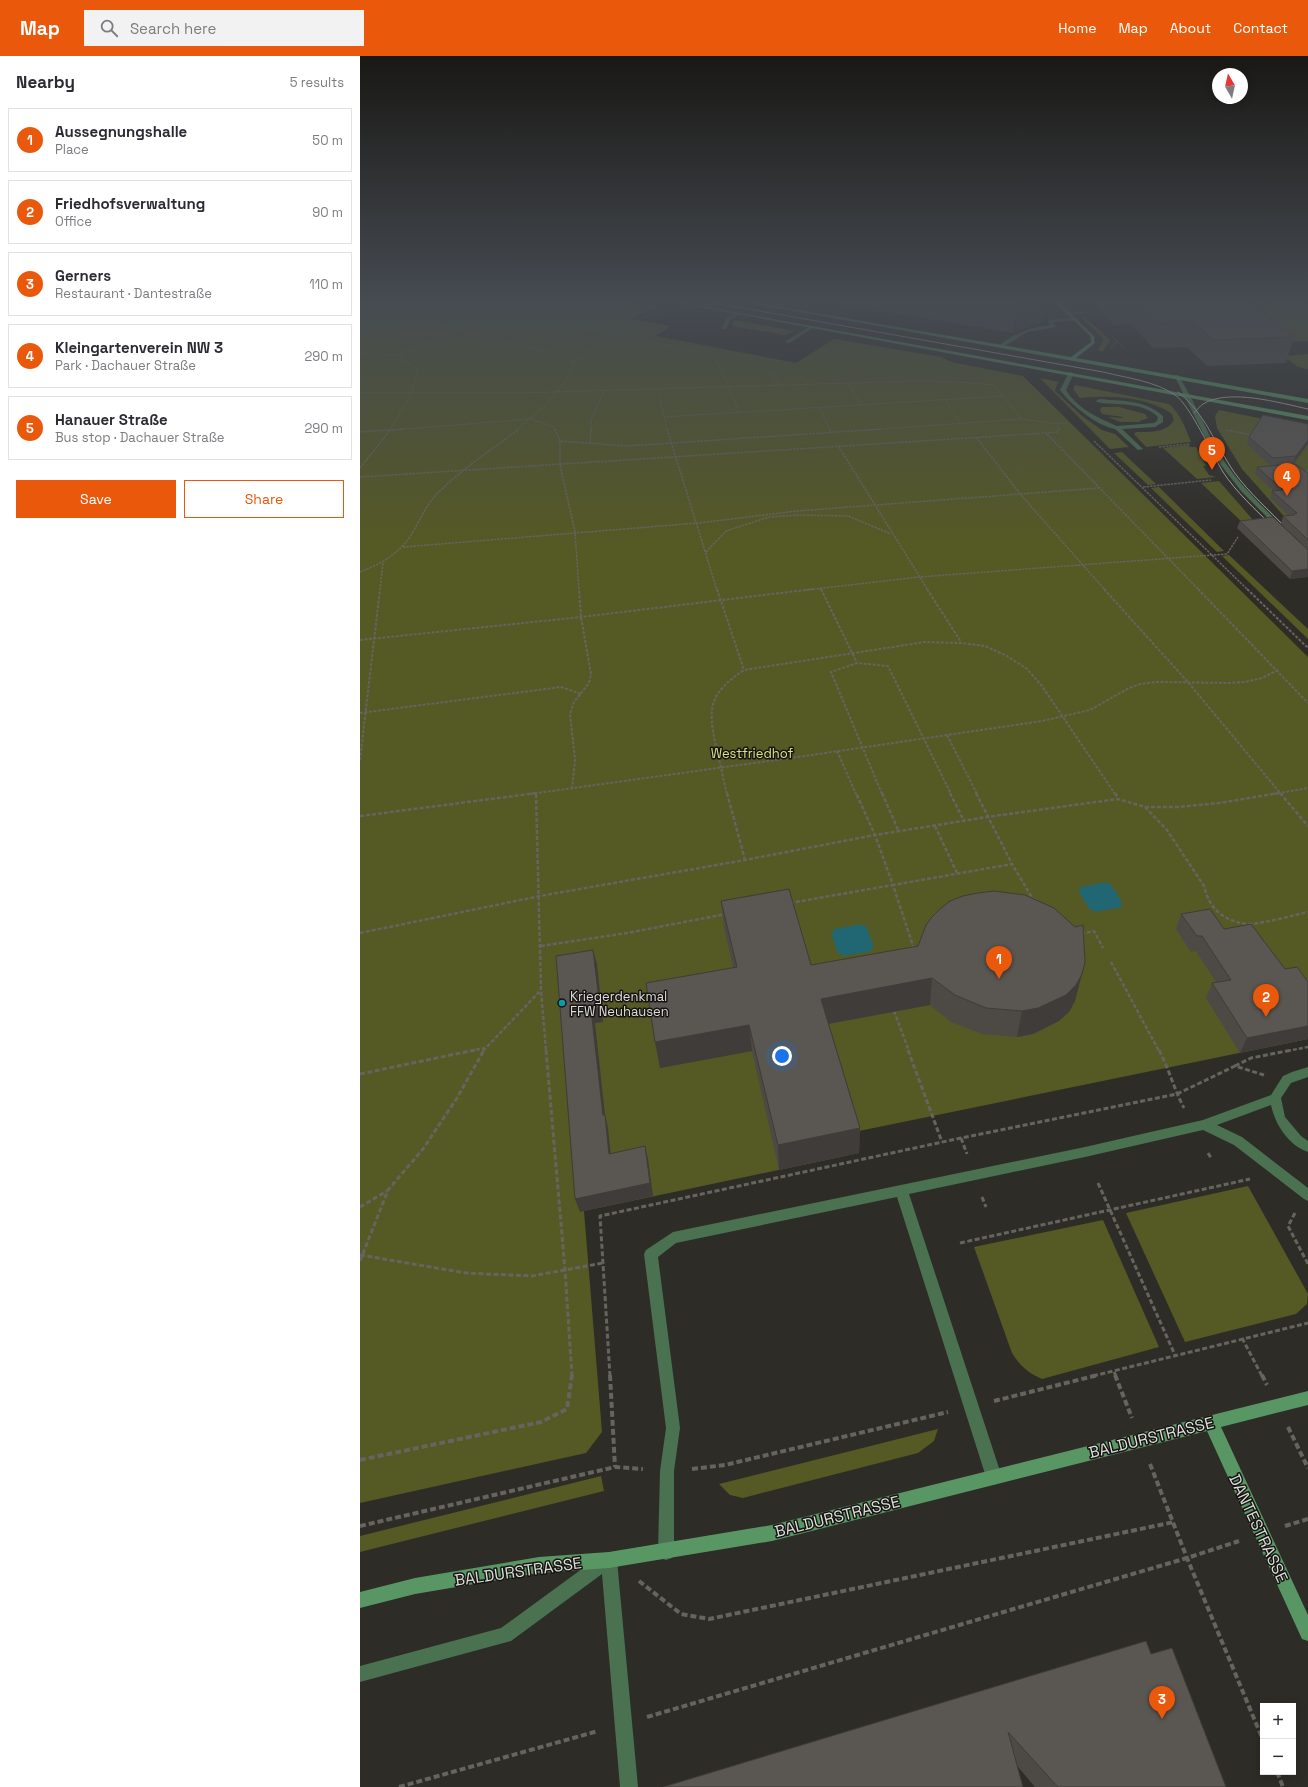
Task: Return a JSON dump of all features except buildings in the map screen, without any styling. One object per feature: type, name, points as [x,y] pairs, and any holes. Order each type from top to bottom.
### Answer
[{"type":"main road","points":[[1119,383],[1308,418]]},
{"type":"main road","points":[[1212,383],[1308,401]]},
{"type":"main road","name":"BALDURSTRASSE","points":[[360,1600],[415,1586],[539,1565],[609,1560],[666,1552],[772,1533],[1308,1398]]},
{"type":"main road","name":"DANTESTRASSE","points":[[1211,1422],[1308,1633]]},
{"type":"street","points":[[1065,383],[1063,390],[1080,408],[1095,419],[1117,428],[1140,449]]},
{"type":"street","points":[[1180,383],[1188,395],[1196,416],[1223,464],[1244,491],[1284,532]]},
{"type":"street","points":[[1099,401],[1136,405],[1156,412],[1161,417],[1160,422],[1155,425],[1117,428]]},
{"type":"street","points":[[666,1552],[667,1471],[673,1428],[651,1254],[673,1238],[1085,1152],[1199,1126],[1274,1098],[1283,1081],[1299,1073],[1308,1072]]},
{"type":"street","points":[[1274,1098],[1280,1119],[1297,1140],[1308,1147]]},
{"type":"street","points":[[1199,1126],[1238,1141],[1308,1195]]},
{"type":"street","points":[[901,1190],[994,1477]]},
{"type":"street","points":[[360,1674],[504,1635],[609,1560],[630,1787]]},
{"type":"path","points":[[360,468],[390,430],[411,394],[414,383]]},
{"type":"path","points":[[360,572],[383,563],[403,547],[433,498],[460,472],[531,419],[559,390],[564,383]]},
{"type":"path","points":[[727,383],[739,412]]},
{"type":"path","points":[[360,393],[411,394],[559,390],[604,391],[817,383]]},
{"type":"path","points":[[848,383],[861,404]]},
{"type":"path","points":[[978,383],[994,385],[1022,419]]},
{"type":"path","points":[[658,389],[670,443],[678,458],[698,522],[705,552],[744,670]]},
{"type":"path","points":[[590,443],[591,420],[604,391]]},
{"type":"path","points":[[664,417],[1003,396]]},
{"type":"path","points":[[944,400],[961,423]]},
{"type":"path","points":[[819,407],[831,432]]},
{"type":"path","points":[[360,432],[531,419],[554,427],[560,441],[560,464],[575,532],[581,617],[591,674],[589,683],[574,702],[570,714],[575,760],[572,789]]},
{"type":"path","points":[[360,477],[460,472],[560,464],[678,458],[1046,433],[1057,432],[1059,429],[1057,424],[1022,419],[627,446],[609,446],[560,441]]},
{"type":"path","points":[[1225,429],[1255,435]]},
{"type":"path","points":[[1046,433],[1278,670],[1308,703]]},
{"type":"path","points":[[975,437],[1021,495],[1187,681],[1308,826]]},
{"type":"path","points":[[1090,437],[1308,648]]},
{"type":"path","points":[[839,447],[961,643]]},
{"type":"path","points":[[1301,471],[1308,471]]},
{"type":"path","points":[[1142,487],[1214,480]]},
{"type":"path","points":[[403,547],[698,522],[797,511],[1099,488]]},
{"type":"path","points":[[797,511],[799,515]]},
{"type":"path","points":[[705,552],[726,531],[769,517],[799,515],[848,516],[892,534]]},
{"type":"path","points":[[360,640],[581,617],[720,599],[919,577],[1168,557],[1227,554],[1238,537]]},
{"type":"path","points":[[360,760],[383,563]]},
{"type":"path","points":[[820,588],[857,663]]},
{"type":"path","points":[[746,860],[720,768],[710,720],[713,705],[720,690],[731,679],[744,670],[852,652],[925,642],[961,643],[985,646],[1007,656],[1027,669],[1042,686],[1118,799]]},
{"type":"path","points":[[899,832],[831,672],[857,663],[888,666],[964,821]]},
{"type":"path","points":[[360,816],[572,789],[924,739],[1063,717],[1099,706],[1123,691],[1139,685],[1187,681],[1210,684],[1244,682],[1267,677],[1278,670]]},
{"type":"path","points":[[360,713],[561,687],[581,694]]},
{"type":"path","points":[[947,735],[1012,864],[1036,904]]},
{"type":"path","points":[[837,751],[875,835],[916,952]]},
{"type":"path","points":[[360,933],[540,896],[746,860],[875,835],[988,817],[1118,799],[1145,807],[1178,807],[1219,803],[1280,794],[1308,788]]},
{"type":"path","points":[[360,1460],[541,1422],[567,1409],[572,1381],[565,1270],[541,990],[540,896],[536,794]]},
{"type":"path","points":[[1145,807],[1167,830],[1204,886],[1206,896],[1210,904],[1224,917],[1248,924],[1308,912]]},
{"type":"path","points":[[935,826],[957,873]]},
{"type":"path","points":[[786,904],[1012,864]]},
{"type":"path","points":[[541,946],[628,933],[733,913]]},
{"type":"path","points":[[1079,934],[1094,931],[1103,948]]},
{"type":"path","points":[[1111,962],[1168,1067],[1177,1094],[1199,1126],[1211,1158]]},
{"type":"path","points":[[360,1261],[361,1255],[388,1190],[423,1149],[457,1098],[485,1048],[541,990]]},
{"type":"path","points":[[894,1011],[942,1142]]},
{"type":"path","points":[[1235,1066],[1251,1058],[1308,1047]]},
{"type":"path","points":[[360,1074],[485,1048]]},
{"type":"path","points":[[960,1243],[1258,1178]]},
{"type":"path","points":[[1098,1183],[1175,1355]]},
{"type":"path","points":[[360,1207],[388,1190]]},
{"type":"path","points":[[1288,1226],[1308,1264]]},
{"type":"path","points":[[361,1255],[466,1273],[532,1276],[603,1263]]},
{"type":"path","points":[[360,1526],[616,1467],[667,1471],[725,1465],[1114,1372],[1175,1355],[1308,1323]]},
{"type":"path","points":[[1114,1372],[1187,1558],[1263,1739]]},
{"type":"path","points":[[609,1560],[681,1614],[709,1619],[1174,1522]]},
{"type":"path","points":[[399,1787],[625,1723],[1187,1558]]},
{"type":"path","points":[[1278,1775],[1283,1787]]},
{"type":"green space","name":"Westfriedhof","points":[[360,383],[1030,383],[1308,657],[1308,1039],[854,1132],[859,1153],[584,1211],[602,1432],[586,1453],[360,1503]]},
{"type":"green space","points":[[1045,383],[1058,383],[1055,391],[1082,416],[1102,430],[1115,434],[1129,447],[1110,449]]},
{"type":"green space","points":[[1075,385],[1169,404],[1185,427],[1191,442],[1146,447],[1134,434],[1136,432],[1162,430],[1174,420],[1171,413],[1150,403],[1127,398],[1080,398],[1073,389]]},
{"type":"green space","points":[[1102,407],[1119,407],[1145,414],[1148,418],[1140,422],[1120,422],[1108,417],[1123,417],[1102,414],[1100,410]]},
{"type":"green space","points":[[1219,410],[1308,428],[1308,539],[1289,522],[1242,469],[1217,428],[1215,416]]},
{"type":"green space","points":[[1189,445],[1190,447],[1196,447],[1206,466],[1203,466],[1209,475],[1216,477],[1197,479],[1163,448]]},
{"type":"green space","points":[[1122,452],[1156,484],[1148,485],[1114,453]]},
{"type":"green space","points":[[1219,481],[1253,520],[1242,522],[1201,483]]},
{"type":"green space","points":[[1159,487],[1224,551],[1217,552],[1151,488]]},
{"type":"green space","points":[[1229,555],[1308,629],[1308,639],[1222,556]]},
{"type":"green space","points":[[1248,1186],[1308,1294],[1307,1304],[1296,1314],[1185,1342],[1126,1213]]},
{"type":"green space","points":[[1103,1220],[1159,1347],[1042,1379],[1025,1369],[1012,1353],[974,1247]]},
{"type":"green space","points":[[938,1429],[934,1441],[918,1453],[743,1498],[730,1495],[719,1484]]},
{"type":"green space","points":[[601,1476],[604,1491],[360,1552],[360,1536]]},
{"type":"water","points":[[1107,882],[1108,885],[1111,884],[1123,904],[1120,904],[1122,907],[1094,912],[1093,909],[1090,910],[1078,890],[1081,889],[1080,887]]},
{"type":"water","points":[[862,924],[863,926],[866,926],[874,947],[871,948],[872,951],[843,956],[841,953],[838,954],[831,932],[834,931],[834,929]]},
{"type":"tram line","points":[[1149,383],[1167,390],[1181,400],[1194,419],[1218,464],[1228,479],[1246,500],[1272,526]]},
{"type":"tram line","points":[[1178,392],[1196,411]]},
{"type":"tram line","points":[[1196,411],[1203,404],[1214,399],[1226,397],[1255,398],[1308,409]]},
{"type":"tram line","points":[[1196,411],[1203,419],[1227,461],[1240,480],[1288,530]]},
{"type":"place","name":"Hanauer Straße","points":[[1212,470]]},
{"type":"place","name":"Kleingartenverein NW 3","points":[[1287,496]]},
{"type":"place","name":"Aussegnungshalle","points":[[999,979]]},
{"type":"place","name":"Kriegerdenkmal FFW Neuhausen","points":[[562,1003]]},
{"type":"place","name":"Friedhofsverwaltung","points":[[1266,1017]]},
{"type":"place","name":"Gerners","points":[[1162,1719]]}]
